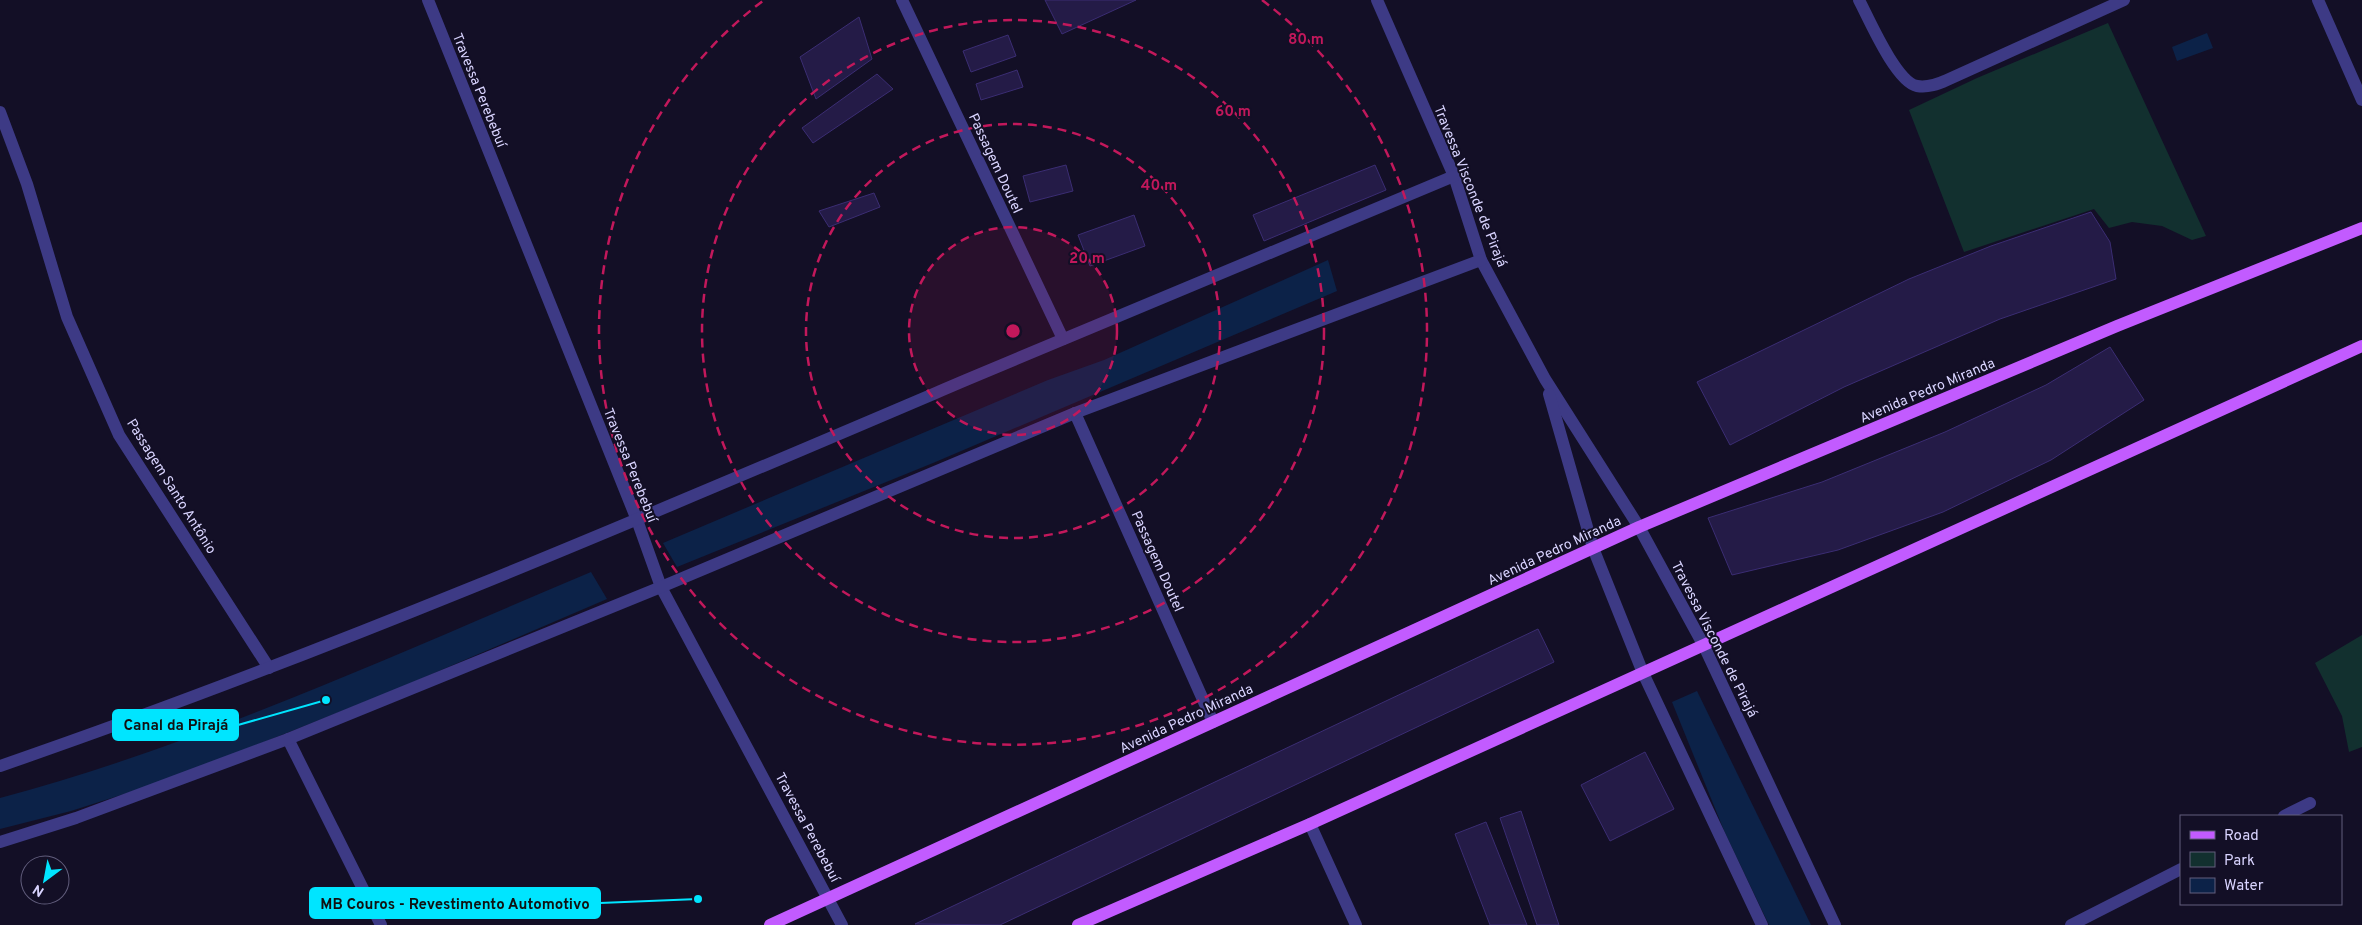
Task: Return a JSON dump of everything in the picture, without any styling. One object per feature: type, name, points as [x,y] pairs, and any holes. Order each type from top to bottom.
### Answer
[{"type":"main road","name":"Avenida Pedro Miranda","points":[[770,925],[1640,526],[2117,326],[2362,228]]},
{"type":"main road","points":[[1078,925],[1310,824],[2362,346]]},
{"type":"street","name":"Travessa Perebebuí","points":[[428,0],[638,520],[661,587],[842,925]]},
{"type":"street","name":"Passagem Doutel","points":[[902,0],[1062,339]]},
{"type":"street","name":"Travessa Visconde de Pirajá","points":[[1376,0],[1454,176],[1482,260],[1545,379],[1640,526],[1704,646],[1835,925]]},
{"type":"street","points":[[1859,0],[1895,66],[1915,86],[1930,86],[1948,80],[2124,0]]},
{"type":"street","points":[[2318,0],[2362,100]]},
{"type":"street","name":"Passagem Santo Antônio","points":[[0,112],[27,184],[67,317],[119,435],[269,668]]},
{"type":"street","points":[[0,766],[269,668],[638,520],[1062,339],[1454,176]]},
{"type":"street","points":[[0,842],[76,818],[288,739],[661,587],[1075,413],[1482,260]]},
{"type":"street","name":"Travessa Visconde de Pirajá","points":[[1545,379],[1593,548],[1643,673],[1762,925]]},
{"type":"street","name":"Passagem Doutel","points":[[1075,413],[1213,722]]},
{"type":"street","points":[[288,739],[381,925]]},
{"type":"street","points":[[2286,815],[2310,804]]},
{"type":"street","points":[[1310,824],[1356,925]]},
{"type":"street","points":[[2071,925],[2180,870]]},
{"type":"green space","points":[[2108,23],[2206,236],[2192,240],[2162,226],[2132,222],[2109,228],[2094,209],[1964,252],[1909,110],[1977,78]]},
{"type":"green space","points":[[2362,635],[2362,747],[2349,752],[2342,716],[2315,663]]},
{"type":"water","points":[[2207,33],[2213,48],[2177,61],[2172,47]]},
{"type":"water","points":[[1328,260],[1337,291],[933,463],[677,567],[663,543],[1048,380],[1104,360]]},
{"type":"water","points":[[591,572],[607,599],[397,689],[174,778],[71,811],[0,829],[0,798],[76,776],[225,724],[373,665]]},
{"type":"water","points":[[1697,691],[1811,925],[1769,925],[1725,833],[1672,702]]},
{"type":"building","points":[[1045,0],[1136,0],[1062,34]]},
{"type":"building","points":[[859,17],[872,59],[816,99],[800,57]]},
{"type":"building","points":[[1008,35],[1016,56],[971,72],[963,51]]},
{"type":"building","points":[[1017,70],[1023,87],[981,100],[976,84]]},
{"type":"building","points":[[877,74],[893,89],[813,143],[802,128]]},
{"type":"building","points":[[1066,165],[1073,191],[1030,202],[1023,176]]},
{"type":"building","points":[[1375,165],[1386,190],[1264,241],[1253,215]]},
{"type":"building","points":[[874,193],[880,207],[829,227],[819,211]]},
{"type":"building","points":[[2091,212],[2110,242],[2116,279],[2000,319],[1844,387],[1730,445],[1697,382],[1909,279],[1991,246]]},
{"type":"building","points":[[1134,215],[1145,246],[1090,266],[1078,235]]},
{"type":"building","points":[[2110,347],[2144,400],[2051,460],[1943,512],[1838,550],[1732,575],[1708,518],[1822,482],[1945,432],[2046,385]]},
{"type":"building","points":[[1538,629],[1554,662],[1000,925],[915,924]]},
{"type":"building","points":[[1645,752],[1674,809],[1610,841],[1581,785]]},
{"type":"building","points":[[1521,811],[1559,925],[1537,925],[1500,818]]},
{"type":"building","points":[[1486,822],[1527,925],[1490,925],[1455,834]]},
{"type":"place","name":"Canal da Pirajá","points":[[326,700]]},
{"type":"place","name":"MB Couros - Revestimento Automotivo","points":[[698,899]]}]
